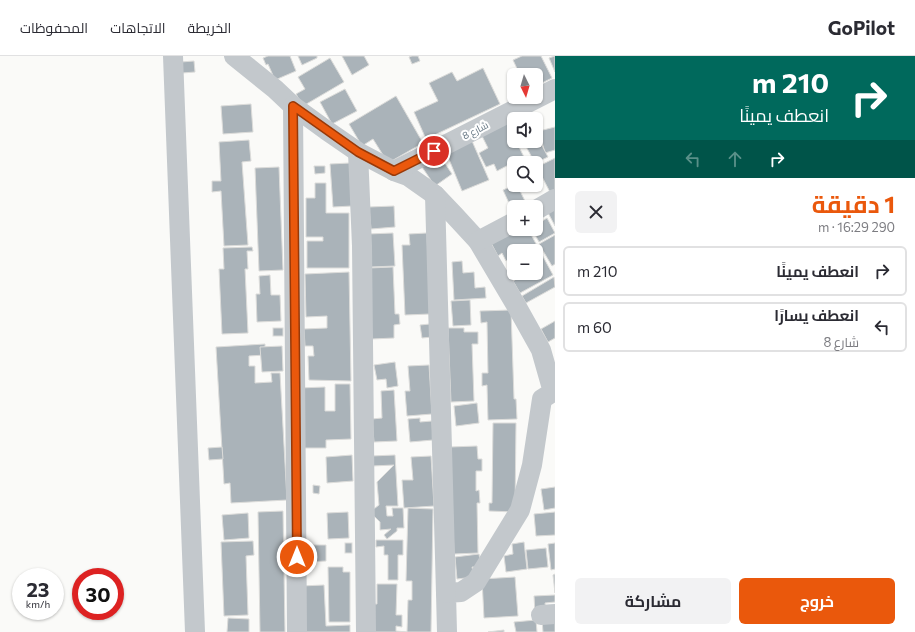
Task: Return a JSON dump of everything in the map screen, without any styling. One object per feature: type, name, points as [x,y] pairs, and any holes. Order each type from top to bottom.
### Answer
[{"type":"street","points":[[173,56],[195,632]]},
{"type":"street","points":[[239,59],[275,88],[293,106],[358,152],[394,171],[408,176],[435,195],[478,241],[541,350],[554,391],[542,399],[532,465],[520,510],[476,582],[461,592],[446,593]]},
{"type":"street","name":"شارع 8","points":[[394,171],[555,89]]},
{"type":"street","points":[[293,106],[297,632]]},
{"type":"street","points":[[358,152],[362,246],[366,632]]},
{"type":"street","points":[[435,195],[447,632]]},
{"type":"street","points":[[543,206],[555,199]]},
{"type":"street","points":[[478,241],[507,226]]},
{"type":"building","points":[[268,56],[290,56],[296,71],[275,80],[268,64],[266,65],[263,58]]},
{"type":"building","points":[[298,56],[317,56],[317,58],[302,65]]},
{"type":"building","points":[[342,56],[364,56],[369,65],[352,75]]},
{"type":"building","points":[[418,56],[420,61],[412,64],[409,57]]},
{"type":"building","points":[[522,56],[541,56],[552,78],[543,82],[543,68],[517,68],[513,60]]},
{"type":"building","points":[[555,56],[555,72],[549,58]]},
{"type":"building","points":[[330,58],[344,82],[303,106],[296,94],[305,89],[298,77]]},
{"type":"building","points":[[194,61],[195,72],[182,73],[181,62]]},
{"type":"building","points":[[483,68],[500,104],[426,139],[414,112],[438,101],[429,83],[452,72],[457,81]]},
{"type":"building","points":[[345,89],[357,111],[332,124],[320,102]]},
{"type":"building","points":[[396,96],[423,143],[388,163],[373,139],[362,146],[349,124]]},
{"type":"building","points":[[251,104],[253,132],[223,134],[221,106]]},
{"type":"building","points":[[507,123],[507,148],[520,148],[524,156],[507,156],[507,166],[497,171],[494,164],[486,167],[479,153],[488,148],[482,136]]},
{"type":"building","points":[[555,127],[555,150],[545,153],[543,146],[543,130]]},
{"type":"building","points":[[249,140],[251,161],[242,162],[248,245],[224,246],[221,191],[212,192],[212,181],[221,181],[219,142]]},
{"type":"building","points":[[472,141],[489,180],[462,191],[446,152]]},
{"type":"building","points":[[543,147],[548,157],[543,159],[543,156],[531,156],[527,148]]},
{"type":"building","points":[[440,156],[452,174],[435,186],[422,167]]},
{"type":"building","points":[[555,158],[555,195],[552,196],[543,179],[543,164]]},
{"type":"building","points":[[350,163],[352,206],[333,207],[330,164]]},
{"type":"building","points":[[314,166],[325,166],[325,173],[315,174]]},
{"type":"building","points":[[279,167],[283,270],[259,271],[255,168]]},
{"type":"building","points":[[315,183],[326,183],[326,213],[349,213],[349,268],[307,268],[307,241],[323,241],[323,237],[306,237],[306,198],[315,198]]},
{"type":"building","points":[[507,188],[507,192],[520,192],[524,200],[508,200],[503,190]]},
{"type":"building","points":[[555,204],[555,226],[546,209]]},
{"type":"building","points":[[394,206],[395,227],[371,229],[369,207]]},
{"type":"building","points":[[547,218],[555,233],[539,242],[536,236],[543,236],[543,221]]},
{"type":"building","points":[[507,232],[507,236],[532,236],[536,244],[507,244],[506,261],[502,253],[498,256],[490,241]]},
{"type":"building","points":[[393,233],[395,266],[370,267],[368,234]]},
{"type":"building","points":[[427,233],[430,314],[405,315],[402,245],[410,245],[409,234]]},
{"type":"building","points":[[555,235],[555,264],[552,266],[543,251],[543,244],[539,244]]},
{"type":"building","points":[[252,247],[253,251],[247,251],[248,269],[245,269],[248,333],[222,334],[219,269],[224,269],[223,248]]},
{"type":"building","points":[[543,257],[553,275],[520,293],[513,281],[543,280]]},
{"type":"building","points":[[462,261],[463,273],[474,272],[475,288],[485,287],[486,298],[454,300],[452,262]]},
{"type":"building","points":[[393,267],[395,314],[399,314],[400,324],[394,325],[394,338],[372,339],[369,268]]},
{"type":"building","points":[[349,272],[351,381],[309,380],[308,356],[314,356],[313,346],[305,346],[304,329],[327,328],[327,316],[306,317],[305,274]]},
{"type":"building","points":[[270,275],[271,295],[280,295],[281,321],[257,322],[256,294],[260,294],[259,276]]},
{"type":"building","points":[[554,277],[555,287],[526,303],[522,296]]},
{"type":"building","points":[[470,300],[471,325],[453,326],[451,301]]},
{"type":"building","points":[[511,310],[514,399],[516,399],[517,419],[488,420],[487,385],[482,386],[482,373],[488,373],[487,322],[481,323],[480,311]]},
{"type":"building","points":[[555,321],[555,338],[548,342],[541,329]]},
{"type":"building","points":[[430,324],[432,337],[422,338],[420,325]]},
{"type":"building","points":[[273,328],[283,328],[283,336],[273,336]]},
{"type":"building","points":[[448,328],[464,328],[464,332],[478,332],[478,344],[472,344],[474,401],[451,402]]},
{"type":"building","points":[[265,344],[265,355],[249,356],[249,366],[255,366],[255,383],[272,382],[271,373],[280,373],[287,500],[231,503],[230,483],[224,484],[216,347]]},
{"type":"building","points":[[282,346],[283,371],[262,372],[260,347]]},
{"type":"building","points":[[395,362],[398,386],[387,388],[386,379],[377,380],[374,365]]},
{"type":"building","points":[[429,365],[432,414],[407,416],[405,391],[410,391],[408,366]]},
{"type":"building","points":[[335,384],[350,384],[351,439],[326,440],[326,448],[303,448],[299,388],[325,387],[325,411],[335,411]]},
{"type":"building","points":[[394,390],[397,441],[374,442],[372,419],[382,418],[381,391]]},
{"type":"building","points":[[477,403],[479,423],[456,426],[454,406]]},
{"type":"building","points":[[420,418],[420,422],[432,421],[433,440],[410,442],[408,419]]},
{"type":"building","points":[[493,423],[516,423],[515,512],[489,511],[489,503],[492,503]]},
{"type":"building","points":[[477,446],[478,459],[482,459],[482,471],[476,471],[476,491],[479,490],[480,503],[477,503],[478,553],[454,554],[450,447]]},
{"type":"building","points":[[222,447],[223,459],[209,460],[208,448]]},
{"type":"building","points":[[352,455],[353,481],[327,483],[326,457]]},
{"type":"building","points":[[395,455],[398,506],[386,506],[387,516],[393,516],[392,508],[403,508],[404,528],[397,528],[397,531],[387,539],[384,535],[391,529],[380,530],[380,522],[370,512],[379,505],[377,482],[394,465],[372,466],[371,456]]},
{"type":"building","points":[[431,456],[434,506],[404,508],[402,480],[413,480],[411,457]]},
{"type":"building","points":[[313,485],[320,486],[319,494],[313,493]]},
{"type":"building","points":[[555,487],[555,508],[544,510],[541,489]]},
{"type":"building","points":[[408,508],[433,509],[431,632],[407,632],[408,600],[412,600],[412,581],[406,581]]},
{"type":"building","points":[[283,511],[285,632],[260,632],[258,512]]},
{"type":"building","points":[[348,512],[349,538],[328,539],[327,513]]},
{"type":"building","points":[[555,512],[555,535],[536,536],[534,514]]},
{"type":"building","points":[[248,513],[249,538],[224,540],[222,515]]},
{"type":"building","points":[[376,540],[403,540],[403,555],[398,555],[398,580],[388,580],[388,555],[384,555],[384,546],[376,547]]},
{"type":"building","points":[[253,541],[254,555],[246,556],[248,615],[224,616],[221,542]]},
{"type":"building","points":[[524,542],[527,569],[506,572],[504,556],[513,554],[512,544]]},
{"type":"building","points":[[345,543],[352,543],[352,553],[345,553]]},
{"type":"building","points":[[555,543],[555,569],[551,570],[548,544]]},
{"type":"building","points":[[307,545],[326,545],[326,561],[308,562]]},
{"type":"building","points":[[546,548],[548,567],[528,569],[526,550]]},
{"type":"building","points":[[479,554],[481,567],[472,567],[474,577],[457,579],[455,557]]},
{"type":"building","points":[[328,567],[343,567],[343,572],[350,572],[350,622],[329,622]]},
{"type":"building","points":[[555,574],[555,593],[553,575]]},
{"type":"building","points":[[515,577],[518,616],[484,618],[482,579]]},
{"type":"building","points":[[377,584],[397,584],[396,615],[402,615],[402,627],[396,626],[396,631],[407,632],[371,632],[371,604],[377,604]]},
{"type":"building","points":[[324,585],[326,626],[350,625],[350,632],[306,632],[301,586]]},
{"type":"building","points":[[555,595],[555,602],[545,603],[546,612],[535,613],[534,596]]},
{"type":"building","points":[[228,618],[249,619],[249,632],[227,632]]},
{"type":"building","points":[[555,618],[555,632],[543,632],[542,620]]},
{"type":"building","points":[[536,620],[537,632],[516,632],[514,622]]},
{"type":"building","points":[[504,630],[504,632],[488,632]]},
{"type":"route","points":[[297,557],[293,106],[358,152],[394,171],[434,151]]}]
